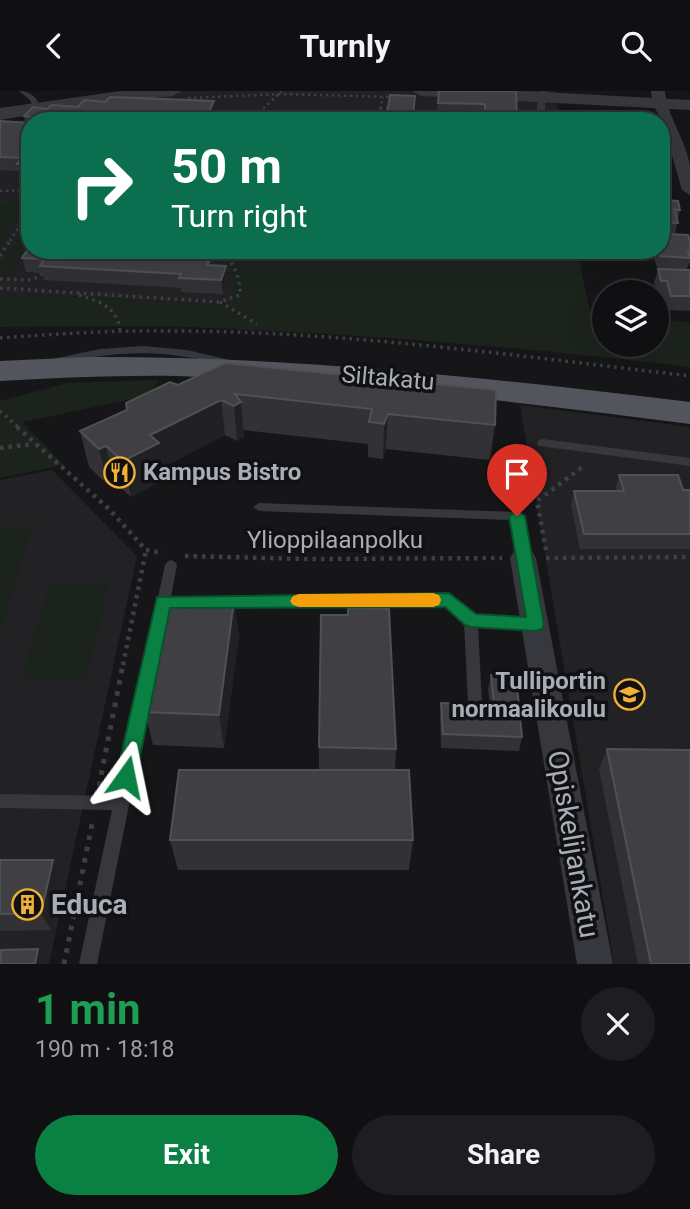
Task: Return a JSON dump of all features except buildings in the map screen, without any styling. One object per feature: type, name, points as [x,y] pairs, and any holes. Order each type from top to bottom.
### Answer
[{"type":"main road","name":"Siltakatu","points":[[8,371],[139,366],[354,374],[690,414]]},
{"type":"street","points":[[421,91],[659,97],[690,105]]},
{"type":"street","points":[[0,114],[37,107],[175,95]]},
{"type":"street","points":[[670,130],[690,190]]},
{"type":"street","name":"Opiskelijankatu","points":[[536,558],[536,625],[595,964]]},
{"type":"lane","points":[[22,91],[33,99],[37,107]]},
{"type":"lane","points":[[541,112],[544,94]]},
{"type":"lane","points":[[8,371],[82,354],[167,348],[254,370]]},
{"type":"lane","points":[[543,443],[690,463]]},
{"type":"lane","points":[[259,507],[517,516],[536,558]]},
{"type":"lane","points":[[88,964],[171,565]]},
{"type":"lane","points":[[163,601],[449,600],[471,620],[536,625]]},
{"type":"lane","points":[[471,620],[475,703]]},
{"type":"lane","points":[[0,801],[121,803]]},
{"type":"path","points":[[175,95],[281,93],[394,97]]},
{"type":"path","points":[[260,112],[281,93]]},
{"type":"path","points":[[379,112],[383,97]]},
{"type":"path","points":[[380,108],[402,109]]},
{"type":"path","points":[[0,191],[21,190]]},
{"type":"path","points":[[0,256],[21,222]]},
{"type":"path","points":[[0,288],[219,302],[240,295],[241,282],[236,268],[228,259]]},
{"type":"path","points":[[0,279],[32,280],[44,273]]},
{"type":"path","points":[[72,292],[92,299],[116,313],[121,324],[116,350]]},
{"type":"path","points":[[219,302],[257,324]]},
{"type":"path","points":[[0,338],[120,331],[234,333],[396,345],[690,376]]},
{"type":"path","points":[[0,411],[109,509],[146,550],[64,964]]},
{"type":"path","points":[[0,448],[34,444]]},
{"type":"path","points":[[550,571],[536,558],[537,501],[604,450]]},
{"type":"path","name":"Ylioppilaanpolku","points":[[146,550],[173,555],[307,559],[690,557]]},
{"type":"shaded area","points":[[165,91],[556,91],[558,112],[87,112],[159,103]]},
{"type":"shaded area","points":[[21,120],[21,259],[238,259],[230,304],[0,293],[0,123]]},
{"type":"shaded area","points":[[21,202],[21,216],[0,248],[0,203]]},
{"type":"shaded area","points":[[21,232],[22,259],[11,277],[0,276],[0,266]]},
{"type":"shaded area","points":[[238,259],[579,259],[592,316],[592,356],[329,334],[182,327],[0,327],[0,293],[229,304]]},
{"type":"shaded area","points":[[484,259],[525,259],[525,261]]},
{"type":"shaded area","points":[[669,321],[690,322],[690,367],[598,357],[669,357]]},
{"type":"shaded area","points":[[159,380],[148,396],[22,422],[64,465],[0,478],[0,401],[68,383]]},
{"type":"shaded area","name":"Tulliportin normaalikoulu","points":[[520,405],[690,427],[690,964],[614,964]]},
{"type":"shaded area","points":[[52,470],[137,556],[49,964],[0,964],[0,480]]},
{"type":"shaded area","points":[[0,526],[33,526],[0,633]]},
{"type":"shaded area","points":[[50,583],[109,583],[87,678],[22,678]]},
{"type":"slow traffic","points":[[299,601],[433,600]]},
{"type":"place","name":"Kampus Bistro","points":[[120,472]]},
{"type":"place","name":"Tulliportin normaalikoulu","points":[[629,695]]},
{"type":"place","name":"Educa","points":[[28,904]]},
{"type":"route","points":[[126,777],[163,601],[449,600],[471,620],[536,625],[517,516]]}]
